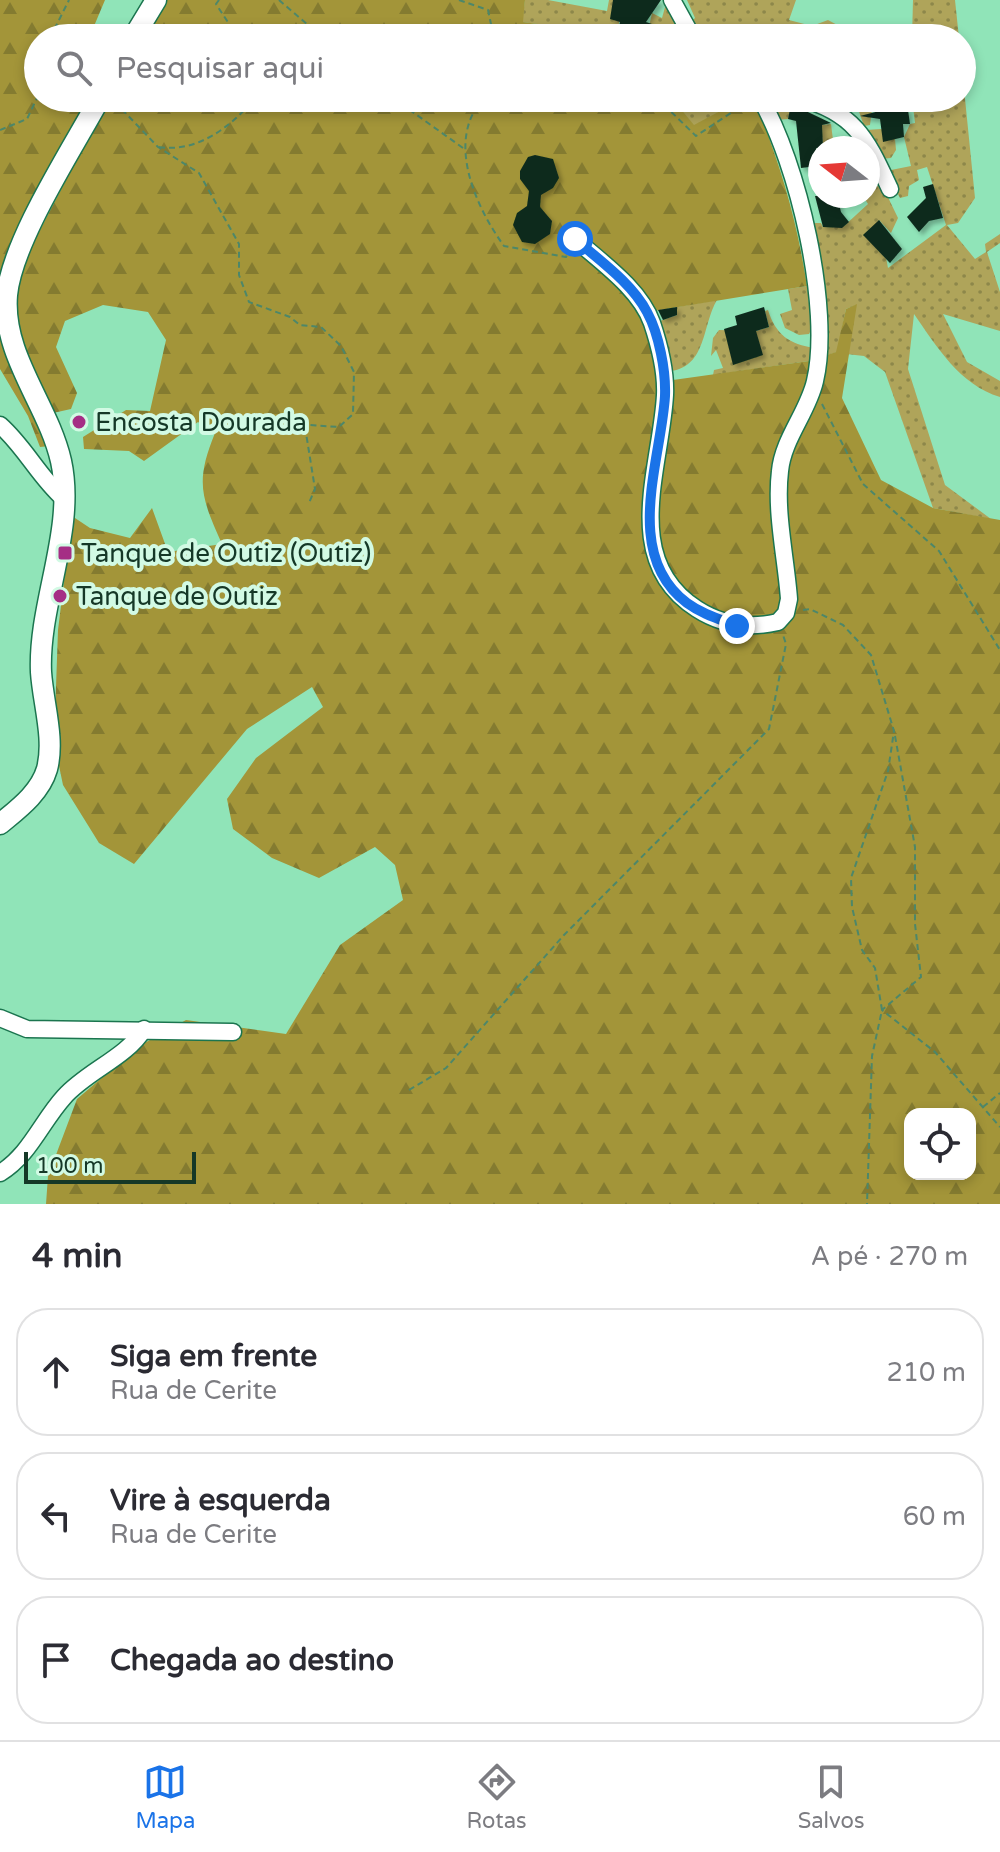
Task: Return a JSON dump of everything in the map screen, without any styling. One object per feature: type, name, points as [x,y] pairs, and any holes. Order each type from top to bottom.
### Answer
[{"type":"main road","points":[[141,24],[156,0]]},
{"type":"main road","points":[[0,824],[29,798],[47,768],[42,656],[64,499],[58,450],[13,343],[7,295],[18,252],[92,112]]},
{"type":"street","points":[[672,0],[685,24]]},
{"type":"street","points":[[575,239],[635,295],[653,325],[665,391],[649,533],[666,580],[685,601],[737,626],[782,618],[789,599],[780,467],[814,385],[821,339],[803,217],[782,149],[766,112]]},
{"type":"street","points":[[835,112],[857,127],[890,189]]},
{"type":"street","points":[[0,425],[34,461],[51,488],[64,499]]},
{"type":"street","points":[[0,1018],[27,1029],[233,1032]]},
{"type":"street","points":[[0,1173],[17,1159],[64,1097],[136,1042],[144,1029]]},
{"type":"path","points":[[57,24],[69,0]]},
{"type":"path","points":[[219,0],[216,4],[229,24]]},
{"type":"path","points":[[279,0],[307,24]]},
{"type":"path","points":[[459,0],[488,10],[491,24]]},
{"type":"path","points":[[0,130],[27,119],[30,112]]},
{"type":"path","points":[[124,112],[158,147],[199,173],[239,244],[239,275],[249,302],[290,317],[300,325],[321,327],[341,346],[354,372],[353,414],[339,427],[309,425],[306,433],[315,489],[309,503]]},
{"type":"path","points":[[158,147],[180,150],[206,141],[239,112]]},
{"type":"path","points":[[413,112],[463,148]]},
{"type":"path","points":[[470,112],[463,148],[478,202],[504,246],[566,257],[575,239]]},
{"type":"path","points":[[671,112],[696,136],[733,112]]},
{"type":"path","points":[[814,385],[863,484],[939,551],[1000,650]]},
{"type":"path","points":[[409,1090],[446,1068],[564,935],[769,729],[786,644],[782,618],[810,609],[843,625],[871,655],[894,731],[915,847],[915,924],[921,977],[882,1010]]},
{"type":"path","points":[[867,1204],[872,1056],[882,1010],[875,968],[862,950],[851,878],[888,771],[894,731]]},
{"type":"path","points":[[882,1010],[935,1052],[1000,1127]]},
{"type":"path","points":[[983,1107],[1000,1093]]},
{"type":"shaded area","points":[[525,0],[548,0],[607,11],[609,0],[614,0],[619,18],[619,24],[522,22]]},
{"type":"shaded area","points":[[667,0],[679,24],[650,24],[652,13],[662,18]]},
{"type":"shaded area","points":[[687,0],[796,0],[789,20],[804,24],[695,24]]},
{"type":"shaded area","points":[[913,0],[955,0],[958,24],[912,24]]},
{"type":"shaded area","points":[[683,112],[719,112],[694,126]]},
{"type":"shaded area","points":[[773,112],[790,112],[788,119],[776,120]]},
{"type":"shaded area","points":[[859,112],[872,112],[870,125],[864,126]]},
{"type":"shaded area","points":[[914,112],[966,112],[975,198],[958,223],[947,225],[975,259],[986,252],[985,244],[1000,234],[1000,243],[987,252],[1000,292],[1000,331],[943,314],[967,362],[1000,381],[1000,397],[973,384],[961,374],[914,314],[908,369],[945,485],[991,519],[933,508],[885,372],[864,356],[846,354],[856,305],[846,309],[837,352],[828,355],[813,223],[821,223],[823,227],[844,226],[864,208],[880,208],[880,187],[884,189],[898,218],[891,233],[879,220],[888,268],[946,225],[927,167],[917,170],[919,180],[909,186],[908,196],[900,198],[886,171],[911,166],[904,137],[910,124],[915,123]]},
{"type":"shaded area","points":[[831,124],[832,136],[822,136],[821,125]]},
{"type":"shaded area","points":[[881,129],[895,139],[896,150],[891,158],[880,159],[880,136],[869,136],[866,130]]},
{"type":"shaded area","points":[[807,286],[812,328],[809,334],[799,335],[785,328],[780,314],[792,310],[788,289]]},
{"type":"shaded area","points":[[717,300],[697,353],[683,368],[671,371],[657,322],[677,315],[677,307]]},
{"type":"shaded area","points":[[768,310],[775,326],[785,337],[815,348],[809,361],[713,375],[714,370],[723,368],[716,350],[711,356],[713,338],[719,330],[756,331],[769,327],[765,311]]},
{"type":"green space","points":[[0,0],[105,0],[95,24],[24,24],[24,112],[85,112],[0,282]]},
{"type":"green space","points":[[167,0],[525,0],[523,22],[538,24],[148,24]]},
{"type":"green space","points":[[102,112],[683,112],[694,125],[718,112],[759,112],[786,190],[807,286],[654,311],[673,380],[809,361],[836,352],[846,309],[857,304],[842,398],[881,480],[933,508],[1000,520],[1000,1204],[46,1204],[48,1176],[77,1099],[139,1046],[186,1020],[286,1034],[340,945],[403,900],[395,865],[375,847],[319,878],[272,858],[233,829],[227,799],[256,758],[323,707],[312,687],[247,729],[134,864],[99,843],[63,785],[58,761],[55,715],[58,630],[72,516],[90,528],[130,538],[152,508],[168,552],[222,544],[209,514],[203,489],[205,464],[215,433],[198,422],[144,461],[129,451],[84,449],[83,437],[126,410],[150,411],[166,340],[148,312],[103,305],[65,321],[56,347],[77,393],[71,409],[53,413],[13,319],[19,270]]},
{"type":"green space","points":[[0,323],[50,446],[40,447],[28,416],[0,369]]},
{"type":"building","points":[[613,0],[661,0],[646,22],[652,24],[620,24],[610,19]]},
{"type":"building","points":[[789,112],[808,112],[831,123],[822,125],[822,136],[808,136],[808,167],[801,168],[796,121],[788,119]]},
{"type":"building","points":[[875,112],[908,112],[910,124],[903,124],[904,137],[883,142],[880,119],[860,116]]},
{"type":"building","points":[[535,155],[553,159],[559,178],[553,188],[541,195],[540,207],[552,221],[550,234],[535,244],[522,242],[513,225],[517,213],[527,206],[529,191],[520,179],[520,171],[528,157]]},
{"type":"building","points":[[933,184],[943,218],[929,221],[919,232],[907,217],[926,198],[923,187]]},
{"type":"building","points":[[818,208],[840,208],[849,222],[842,228],[823,227]]},
{"type":"building","points":[[879,220],[902,249],[890,263],[863,235]]},
{"type":"building","points":[[677,307],[677,315],[663,320],[658,310]]},
{"type":"building","points":[[764,307],[769,327],[756,331],[763,355],[733,365],[724,329],[737,325],[735,316]]},
{"type":"place","name":"Encosta Dourada","points":[[79,422]]},
{"type":"place","name":"Tanque de Outiz (Outiz)","points":[[65,553]]},
{"type":"place","name":"Tanque de Outiz","points":[[60,596]]},
{"type":"route","points":[[575,239],[635,295],[653,325],[665,391],[649,533],[655,559],[666,580],[685,601],[704,613],[737,626]]}]
